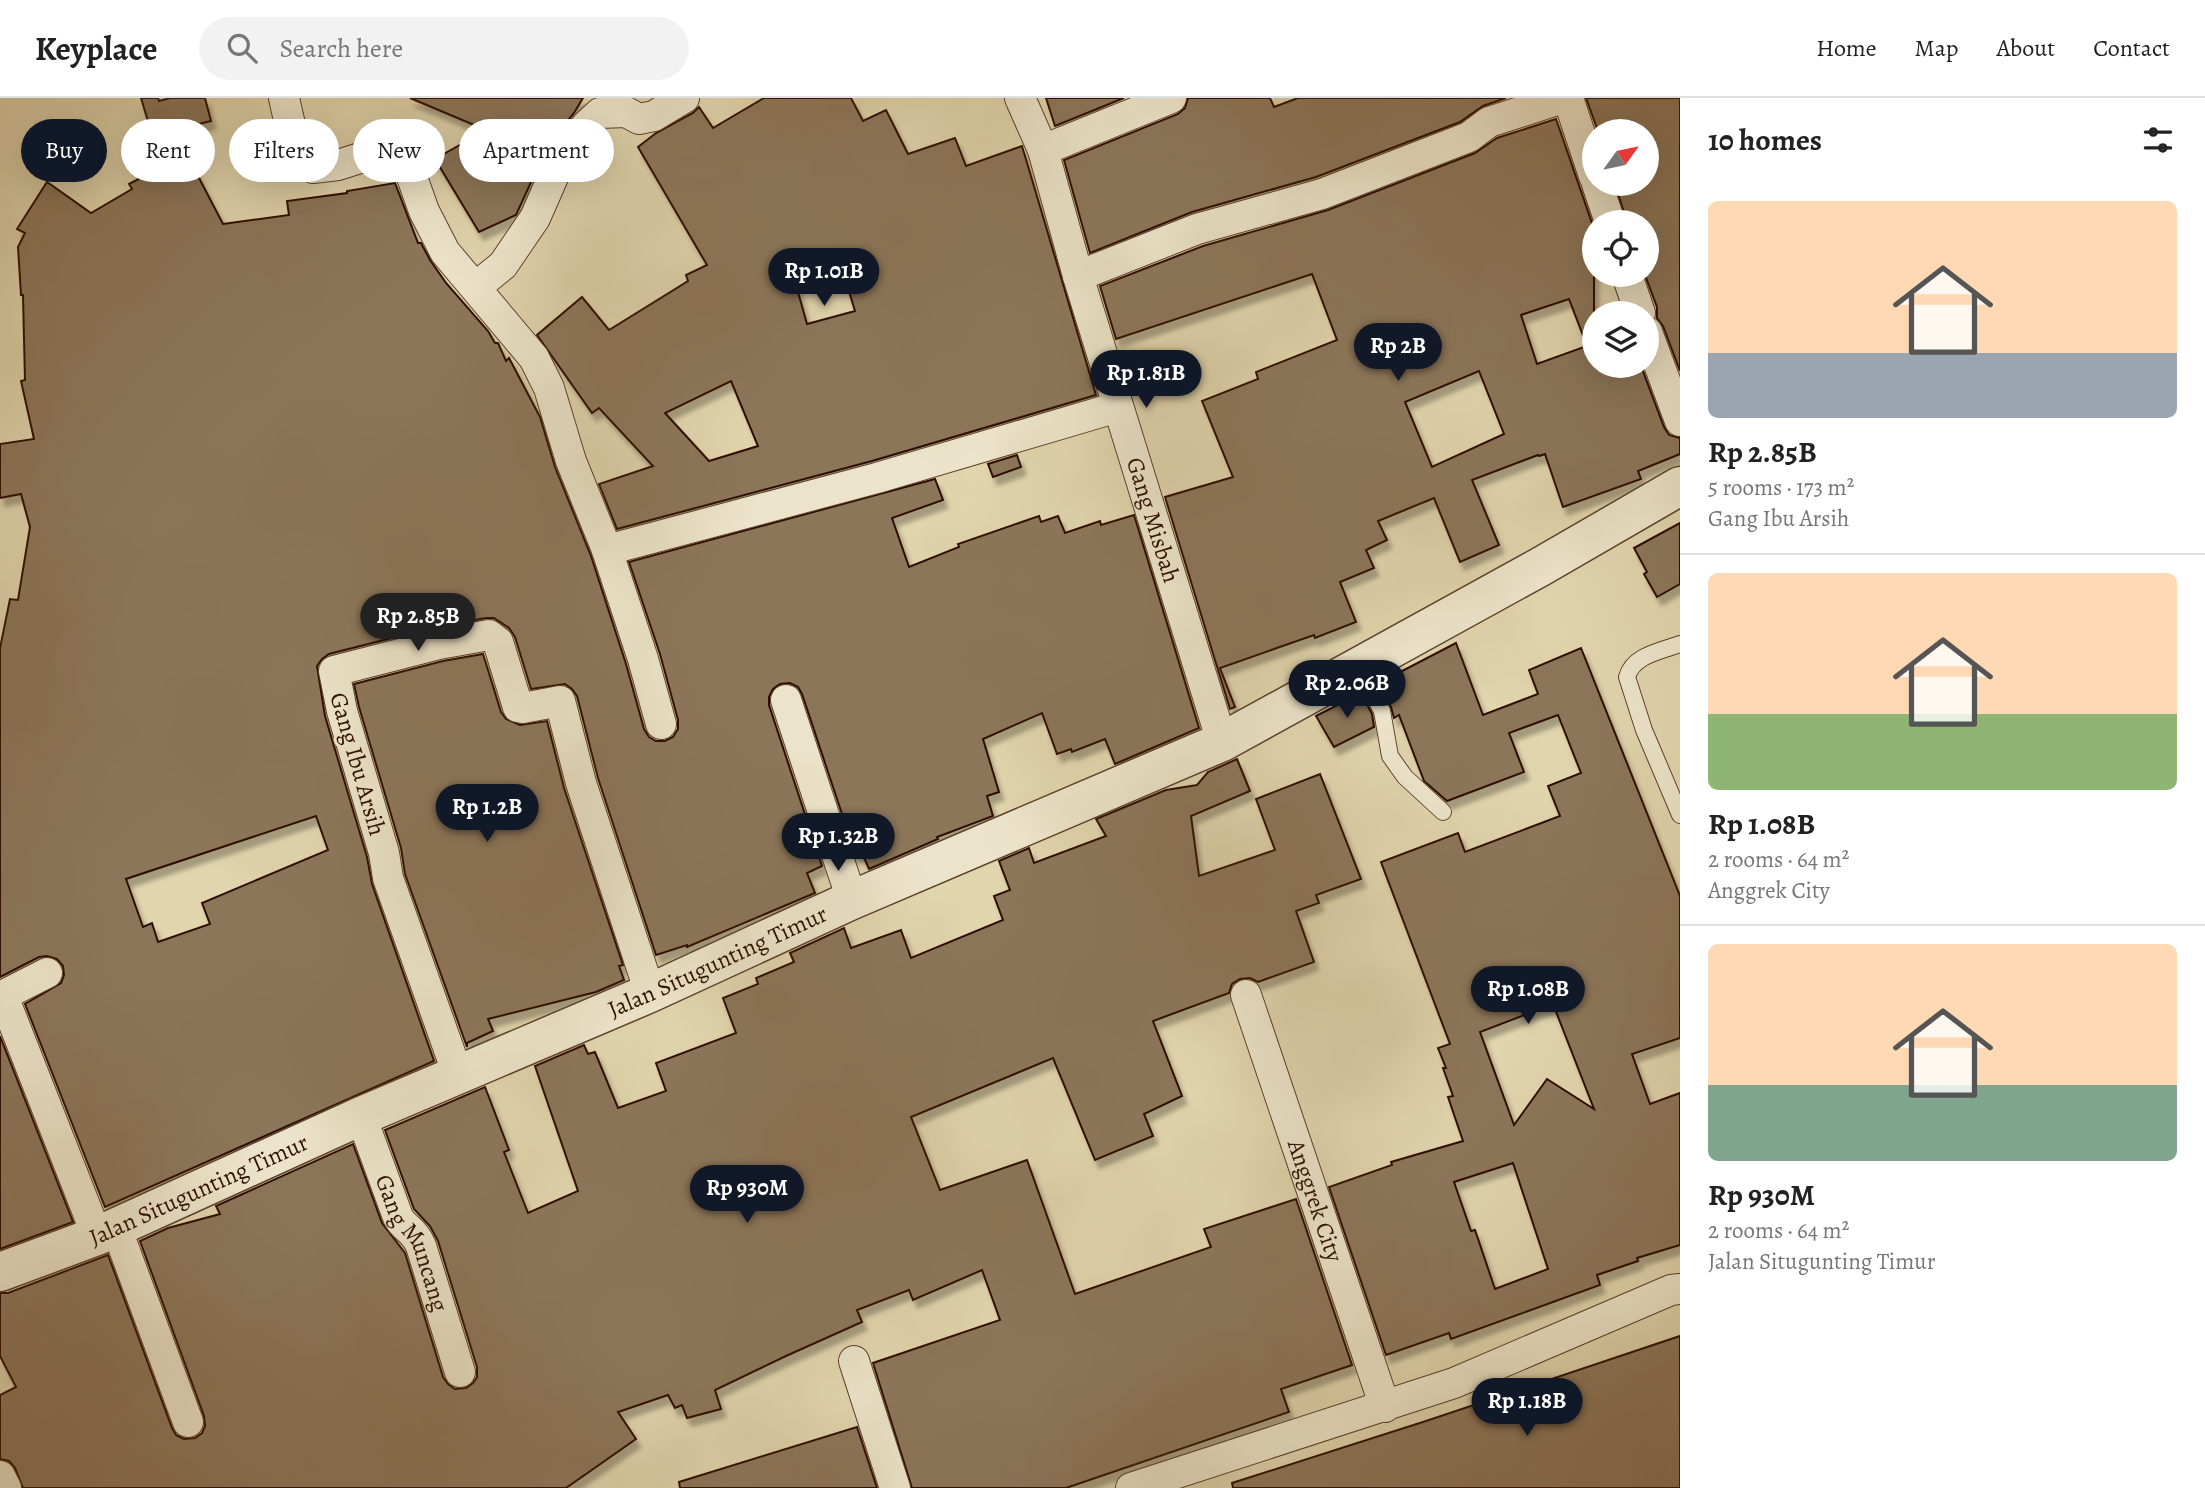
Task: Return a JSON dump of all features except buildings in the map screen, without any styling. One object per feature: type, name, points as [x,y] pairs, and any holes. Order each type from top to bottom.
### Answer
[{"type":"street","points":[[284,98],[295,144],[304,160],[313,168],[338,165],[398,146],[402,149],[424,211],[445,252],[534,358],[549,388],[571,461],[607,550],[661,724]]},
{"type":"street","points":[[476,287],[503,265],[536,218],[564,152],[600,113],[626,112],[639,118],[654,116],[684,98]]},
{"type":"street","name":"Gang Misbah","points":[[1020,98],[1043,150],[1078,276],[1222,742]]},
{"type":"street","points":[[1043,150],[1171,98]]},
{"type":"street","points":[[1078,276],[1197,229],[1322,194],[1469,137],[1489,122],[1566,98],[1582,143]]},
{"type":"street","points":[[1659,364],[1680,421]]},
{"type":"street","points":[[607,550],[877,478],[1118,407]]},
{"type":"street","name":"Jalan Situgunting Timur","points":[[0,1272],[107,1231],[361,1116],[650,993],[852,900],[1222,742],[1680,486]]},
{"type":"street","name":"Gang Ibu Arsih","points":[[458,1075],[388,878],[384,853],[342,711],[334,671],[439,644],[489,635],[494,636],[498,642],[518,707],[560,701],[581,783],[650,993]]},
{"type":"street","points":[[786,700],[852,900]]},
{"type":"street","points":[[47,973],[2,997],[107,1231],[188,1422]]},
{"type":"street","name":"Anggrek City","points":[[1246,995],[1385,1407]]},
{"type":"street","name":"Gang Muncang","points":[[361,1116],[400,1220],[413,1231],[421,1246],[460,1372]]},
{"type":"street","points":[[1131,1488],[1454,1383],[1671,1290],[1680,1289]]},
{"type":"street","points":[[855,1361],[895,1488]]},
{"type":"street","points":[[0,1476],[6,1488]]},
{"type":"lane","points":[[1680,644],[1636,662],[1629,669],[1627,677],[1644,730],[1673,777],[1680,815]]},
{"type":"lane","points":[[1359,667],[1382,711],[1390,756],[1405,778],[1443,812]]}]
